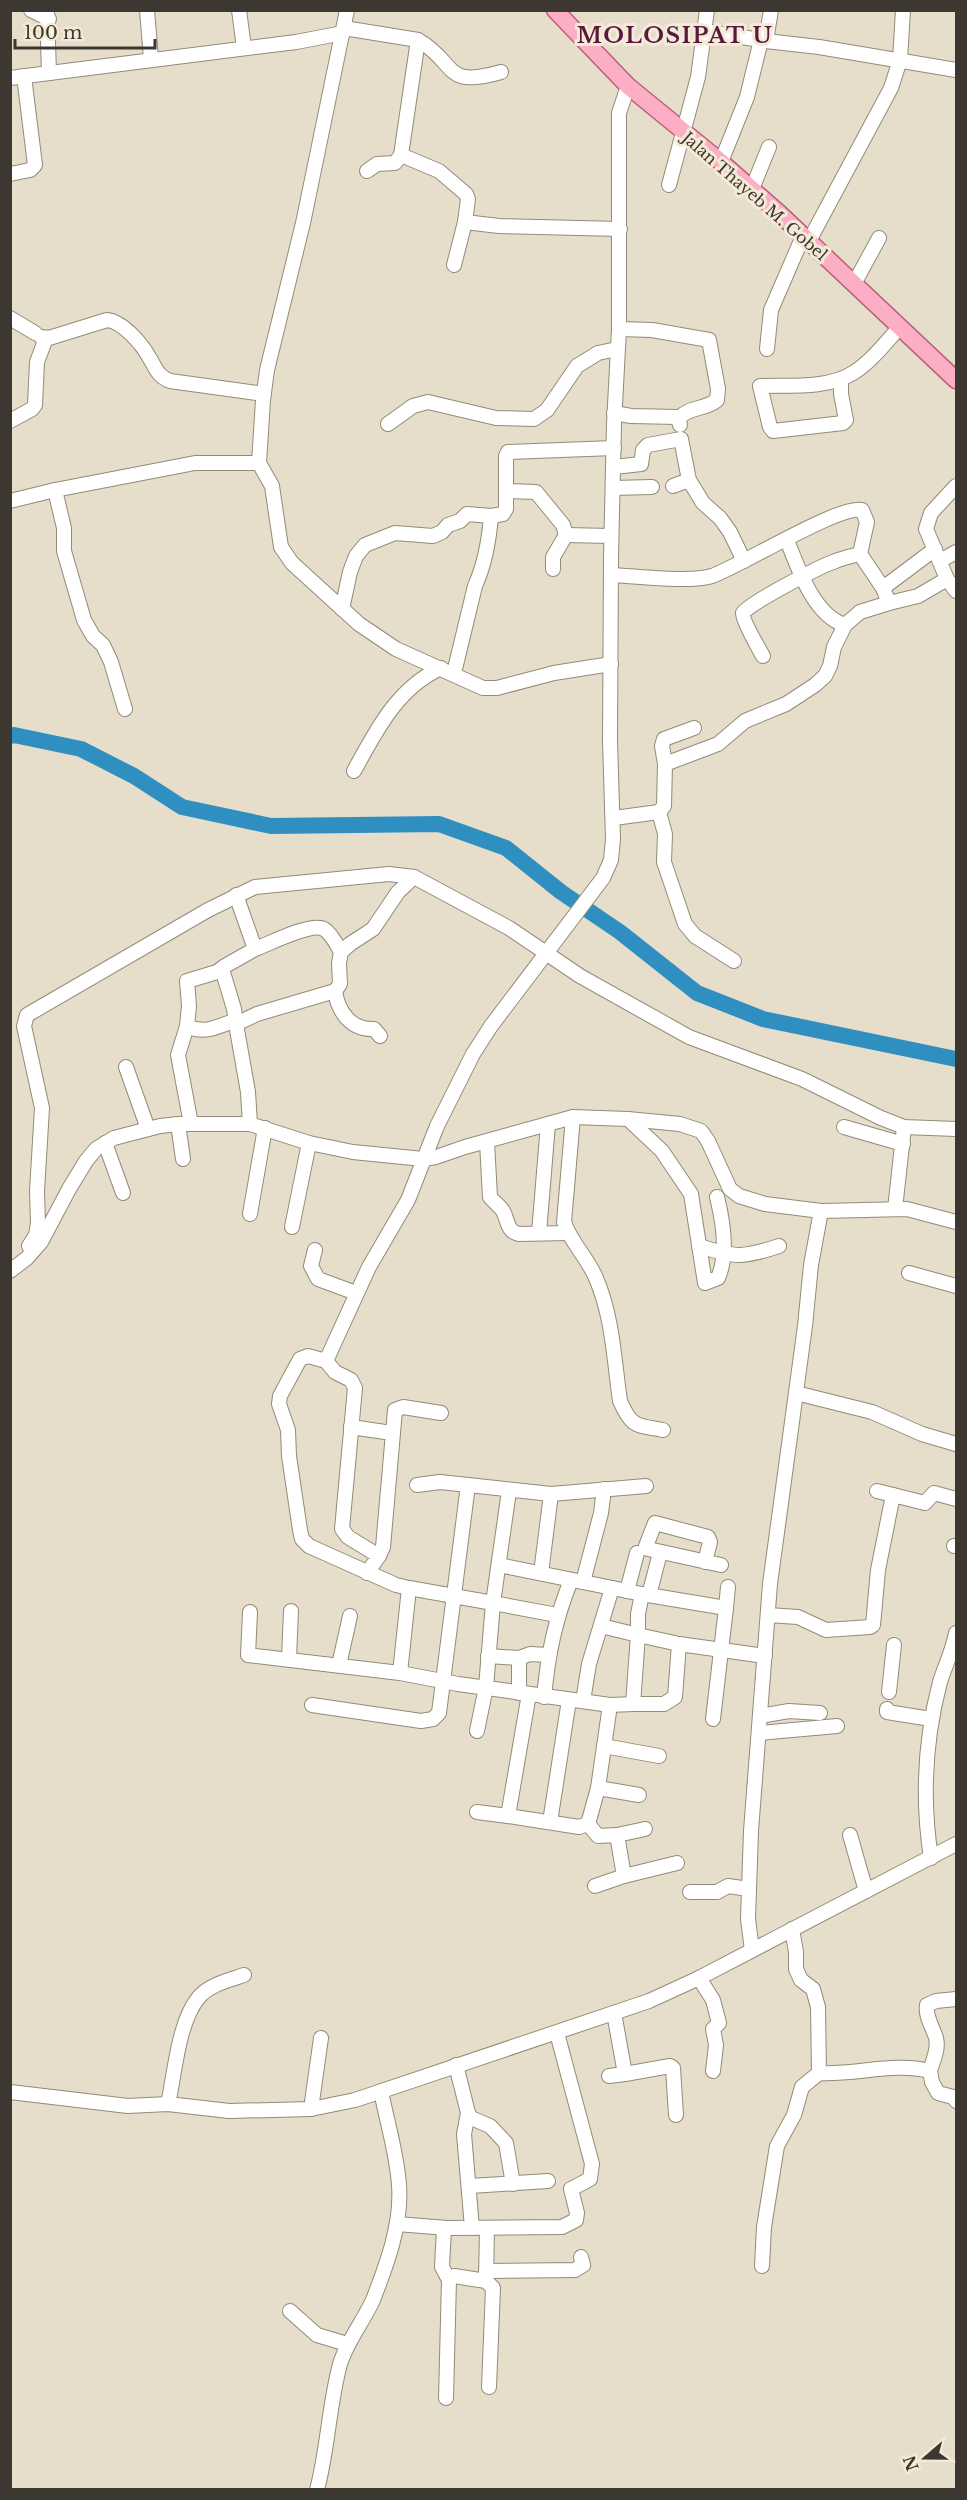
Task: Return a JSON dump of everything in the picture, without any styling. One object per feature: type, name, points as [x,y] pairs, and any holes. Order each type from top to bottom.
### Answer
[{"type":"main road","name":"Jalan Thayeb M. Gobel","points":[[555,10],[628,86],[752,189],[957,380]]},
{"type":"street","points":[[31,10],[48,15],[49,73]]},
{"type":"street","points":[[147,10],[151,59]]},
{"type":"street","points":[[239,10],[244,48]]},
{"type":"street","points":[[347,10],[303,223],[277,322],[264,394],[259,463],[275,495],[276,522],[285,555],[342,609],[396,649],[454,673],[483,688],[497,688],[554,673],[611,664]]},
{"type":"street","points":[[669,185],[698,77],[707,10]]},
{"type":"street","points":[[721,162],[747,97],[771,10]]},
{"type":"street","points":[[767,349],[771,310],[806,238],[891,88],[900,60],[903,10]]},
{"type":"street","points":[[10,174],[30,170],[34,165],[17,77],[296,42],[343,30],[418,40],[435,50],[448,69],[457,75],[483,77],[501,72]]},
{"type":"street","points":[[704,31],[957,70]]},
{"type":"street","points":[[367,171],[377,164],[395,163],[401,155],[418,40]]},
{"type":"street","points":[[326,1361],[356,1293],[408,1200],[437,1126],[473,1054],[491,1026],[603,878],[611,860],[614,818],[610,765],[611,536],[619,329],[619,113],[628,86]]},
{"type":"street","points":[[752,189],[769,147]]},
{"type":"street","points":[[401,155],[439,171],[466,194],[468,199],[465,222],[454,265]]},
{"type":"street","points":[[465,222],[499,226],[620,229]]},
{"type":"street","points":[[854,284],[879,238]]},
{"type":"street","points":[[10,318],[40,336],[107,320],[113,321],[142,348],[163,378],[170,381],[264,394]]},
{"type":"street","points":[[841,379],[841,394],[846,420],[843,423],[773,431],[770,427],[760,386],[804,385],[841,379],[860,367],[900,327]]},
{"type":"street","points":[[614,413],[679,418],[688,410],[711,405],[717,400],[718,389],[709,340],[652,330],[619,329]]},
{"type":"street","points":[[10,421],[35,405],[40,336]]},
{"type":"street","points":[[388,424],[413,406],[428,402],[496,418],[534,419],[547,410],[578,366],[598,353],[617,349]]},
{"type":"street","points":[[679,418],[689,480],[703,503],[720,518],[744,561]]},
{"type":"street","points":[[614,467],[641,464],[643,450],[648,445],[681,439]]},
{"type":"street","points":[[342,609],[357,556],[370,541],[397,532],[433,536],[442,532],[448,525],[460,521],[467,514],[491,516],[500,515],[505,511],[506,456],[509,452],[614,448]]},
{"type":"street","points":[[10,501],[195,463],[259,463]]},
{"type":"street","points":[[672,486],[689,480]]},
{"type":"street","points":[[957,486],[931,513],[926,529],[947,579],[957,591]]},
{"type":"street","points":[[613,488],[652,487]]},
{"type":"street","points":[[55,490],[64,523],[64,551],[84,620],[93,636],[103,645],[111,662],[125,709]]},
{"type":"street","points":[[506,491],[536,492],[563,525],[566,535],[553,557],[553,569]]},
{"type":"street","points":[[611,575],[704,578],[856,508],[862,510],[867,522],[860,554],[884,588],[889,603]]},
{"type":"street","points":[[454,673],[474,586],[480,577],[486,556],[491,516]]},
{"type":"street","points":[[566,535],[611,536]]},
{"type":"street","points":[[787,540],[802,578],[825,613],[833,621],[845,625]]},
{"type":"street","points":[[884,588],[938,555],[957,552]]},
{"type":"street","points":[[763,656],[744,620],[744,611],[773,592],[831,562],[860,554]]},
{"type":"street","points":[[665,764],[718,744],[746,721],[786,704],[815,685],[825,676],[830,666],[834,647],[845,625],[860,612],[918,596],[947,579]]},
{"type":"street","points":[[354,771],[398,699],[427,674],[441,668]]},
{"type":"street","points":[[614,818],[659,812],[664,806],[665,764],[662,746],[664,739],[694,728]]},
{"type":"street","points":[[659,812],[666,834],[663,862],[685,924],[694,936],[734,961]]},
{"type":"street","points":[[10,1264],[33,1242],[38,1223],[37,1191],[42,1102],[24,1019],[33,1011],[236,895],[270,884],[389,874],[414,878],[509,928],[619,999],[689,1036],[802,1078],[881,1118],[904,1127],[957,1129]]},
{"type":"street","points":[[187,1026],[205,1031],[334,991],[340,984],[341,952],[374,929],[398,892],[414,878]]},
{"type":"street","points":[[236,895],[255,949]]},
{"type":"street","points":[[183,1159],[184,1124],[178,1055],[187,1026],[189,1006],[187,981],[209,976],[255,949],[287,936],[318,928],[325,930],[341,952]]},
{"type":"street","points":[[222,969],[236,1022],[248,1092],[250,1124]]},
{"type":"street","points":[[334,991],[340,1008],[352,1024],[365,1029],[374,1029],[380,1036]]},
{"type":"street","points":[[126,1067],[148,1129]]},
{"type":"street","points":[[573,1117],[564,1222],[568,1233],[582,1250],[596,1277],[607,1306],[621,1401],[626,1414],[637,1425],[663,1430]]},
{"type":"street","points":[[10,1270],[27,1258],[41,1242],[86,1161],[105,1143],[114,1138],[148,1129],[184,1124],[250,1124],[309,1143],[387,1157],[423,1159],[573,1117],[680,1124],[701,1131],[730,1189],[739,1196],[765,1204],[821,1211],[896,1209],[923,1212],[957,1222]]},
{"type":"street","points":[[628,1119],[662,1150],[691,1194],[705,1283],[718,1278],[723,1268],[722,1217],[717,1197]]},
{"type":"street","points":[[539,1233],[548,1124]]},
{"type":"street","points":[[844,1127],[903,1144]]},
{"type":"street","points":[[896,1209],[904,1127]]},
{"type":"street","points":[[250,1214],[265,1128]]},
{"type":"street","points":[[487,1142],[489,1197],[500,1207],[514,1233],[568,1233]]},
{"type":"street","points":[[105,1143],[123,1193]]},
{"type":"street","points":[[292,1227],[309,1143]]},
{"type":"street","points":[[693,1203],[717,1197],[730,1189]]},
{"type":"street","points":[[752,1950],[749,1934],[749,1889],[768,1615],[778,1518],[811,1265],[821,1211]]},
{"type":"street","points":[[699,1246],[741,1257],[758,1254],[779,1246]]},
{"type":"street","points":[[315,1250],[311,1266],[318,1279],[356,1293]]},
{"type":"street","points":[[909,1273],[957,1286]]},
{"type":"street","points":[[379,1556],[348,1537],[342,1529],[353,1383],[335,1372],[326,1361],[308,1356],[300,1359],[280,1396],[279,1404],[288,1430],[289,1456],[300,1530],[302,1539],[309,1546],[396,1585],[557,1615]]},
{"type":"street","points":[[796,1393],[872,1413],[921,1434],[957,1444]]},
{"type":"street","points":[[367,1572],[383,1547],[394,1413],[398,1408],[403,1407],[441,1413]]},
{"type":"street","points":[[351,1427],[392,1433]]},
{"type":"street","points":[[417,1485],[440,1482],[551,1494],[646,1486]]},
{"type":"street","points":[[312,1705],[427,1721],[439,1713],[441,1681],[468,1485]]},
{"type":"street","points":[[544,1697],[548,1655],[557,1615],[577,1581],[601,1513],[604,1489]]},
{"type":"street","points":[[477,1731],[486,1687],[509,1491]]},
{"type":"street","points":[[877,1491],[925,1503],[934,1493],[957,1498]]},
{"type":"street","points":[[541,1573],[551,1494]]},
{"type":"street","points":[[768,1615],[798,1617],[826,1630],[873,1625],[878,1570],[893,1495]]},
{"type":"street","points":[[705,1562],[710,1542],[708,1537],[657,1522],[653,1526],[646,1546],[648,1550],[660,1553],[705,1562],[721,1565]]},
{"type":"street","points":[[627,1591],[637,1553]]},
{"type":"street","points":[[633,1704],[638,1614],[660,1553]]},
{"type":"street","points":[[499,1565],[645,1595],[726,1608]]},
{"type":"street","points":[[713,1719],[728,1587]]},
{"type":"street","points":[[400,1673],[409,1588]]},
{"type":"street","points":[[584,1701],[589,1664],[612,1588]]},
{"type":"street","points":[[289,1658],[291,1611]]},
{"type":"street","points":[[250,1612],[248,1655],[289,1658],[400,1673],[524,1694],[610,1705],[664,1704],[675,1697],[679,1644]]},
{"type":"street","points":[[339,1665],[350,1616]]},
{"type":"street","points":[[601,1626],[679,1644],[765,1656]]},
{"type":"street","points":[[931,1858],[926,1822],[929,1733],[951,1668],[957,1634]]},
{"type":"street","points":[[889,1692],[894,1645]]},
{"type":"street","points":[[488,1656],[519,1658],[530,1654],[548,1655]]},
{"type":"street","points":[[508,1816],[524,1694],[519,1658]]},
{"type":"street","points":[[550,1822],[569,1700]]},
{"type":"street","points":[[588,1824],[598,1788],[610,1705]]},
{"type":"street","points":[[887,1709],[887,1712],[932,1719]]},
{"type":"street","points":[[760,1716],[789,1710],[820,1713]]},
{"type":"street","points":[[759,1733],[837,1726]]},
{"type":"street","points":[[604,1746],[659,1756]]},
{"type":"street","points":[[598,1788],[639,1795]]},
{"type":"street","points":[[477,1812],[579,1827],[588,1824]]},
{"type":"street","points":[[588,1824],[598,1836],[617,1835],[645,1829]]},
{"type":"street","points":[[850,1834],[866,1891]]},
{"type":"street","points":[[617,1835],[624,1876]]},
{"type":"street","points":[[10,2092],[128,2106],[168,2104],[229,2111],[311,2109],[355,2100],[649,2001],[699,1978],[957,1844]]},
{"type":"street","points":[[595,1886],[676,1863]]},
{"type":"street","points":[[690,1892],[717,1892],[728,1886],[749,1889]]},
{"type":"street","points":[[792,1929],[796,1969],[801,1980],[813,1989],[818,2007],[819,2073]]},
{"type":"street","points":[[168,2104],[182,2038],[189,2015],[199,1997],[225,1982],[244,1975]]},
{"type":"street","points":[[699,1978],[713,2000],[719,2023],[713,2027],[716,2045],[713,2072]]},
{"type":"street","points":[[957,1999],[936,2001],[927,2005],[926,2013],[936,2038],[937,2047],[930,2071],[934,2088],[938,2093],[953,2097],[957,2101]]},
{"type":"street","points":[[614,2013],[625,2074]]},
{"type":"street","points":[[397,2224],[444,2228],[562,2227],[571,2224],[577,2218],[571,2191],[573,2187],[590,2179],[592,2164],[556,2033]]},
{"type":"street","points":[[311,2109],[321,2038]]},
{"type":"street","points":[[456,2065],[468,2114],[464,2134],[472,2228]]},
{"type":"street","points":[[609,2076],[670,2066],[674,2068],[676,2115]]},
{"type":"street","points":[[762,2266],[764,2227],[777,2146],[794,2115],[798,2094],[802,2087],[819,2073],[852,2073],[872,2068],[910,2067],[930,2071]]},
{"type":"street","points":[[317,2490],[324,2463],[335,2385],[347,2344],[364,2320],[374,2297],[397,2224],[399,2184],[381,2091]]},
{"type":"street","points":[[468,2114],[471,2118],[490,2126],[506,2143],[513,2184]]},
{"type":"street","points":[[470,2186],[548,2181]]},
{"type":"street","points":[[444,2228],[441,2266],[449,2280],[446,2398]]},
{"type":"street","points":[[487,2228],[486,2276],[494,2295],[489,2387]]},
{"type":"street","points":[[449,2280],[454,2276],[575,2270],[583,2265],[581,2257]]},
{"type":"street","points":[[290,2312],[317,2335],[347,2344]]},
{"type":"waterway","points":[[10,736],[81,749],[134,776],[182,807],[271,826],[439,824],[506,848],[561,892],[620,932],[697,993],[763,1019],[956,1059]]},
{"type":"district","name":"MOLOSIPAT U","points":[[675,35]]}]
